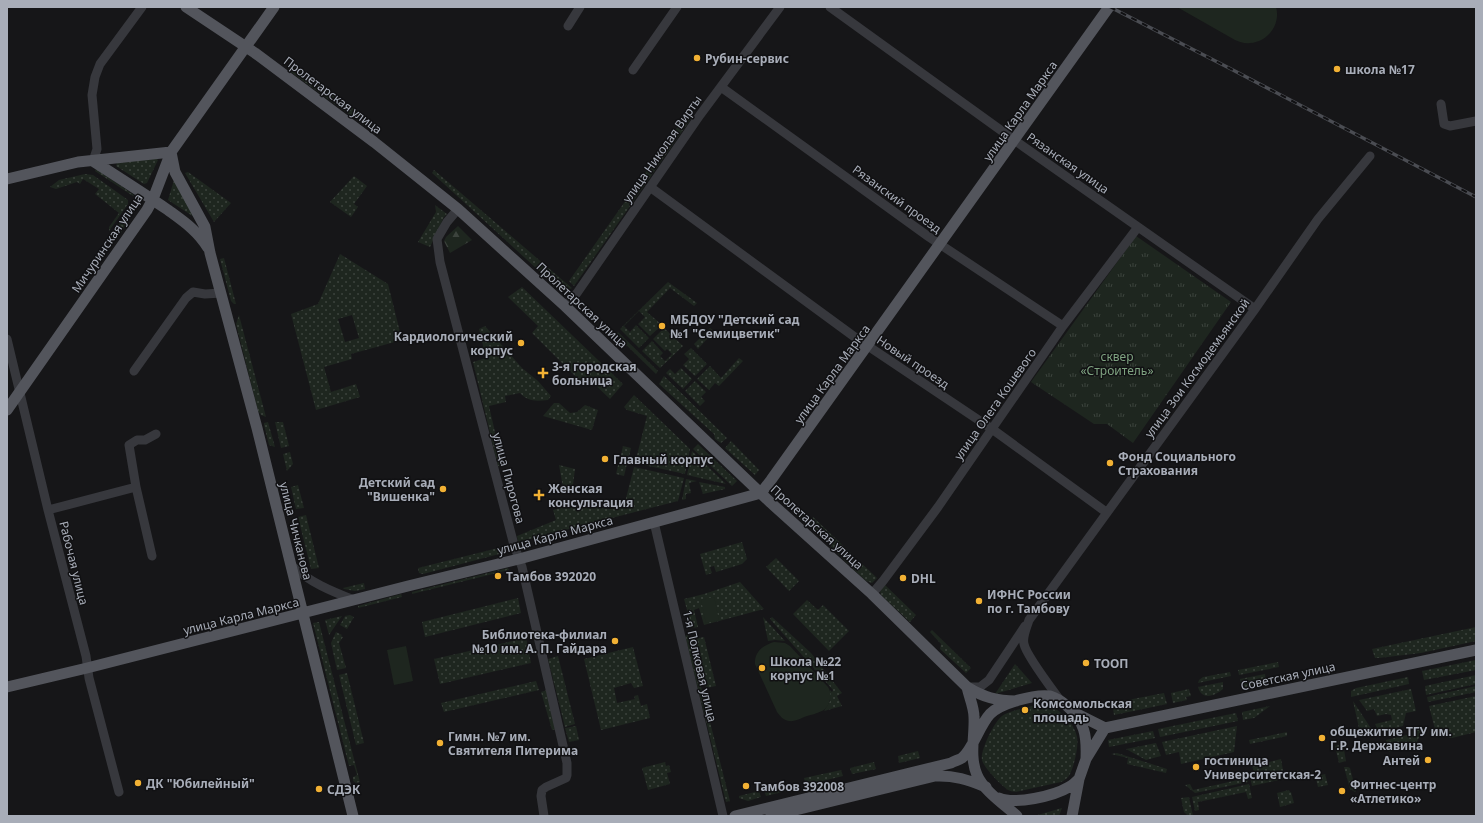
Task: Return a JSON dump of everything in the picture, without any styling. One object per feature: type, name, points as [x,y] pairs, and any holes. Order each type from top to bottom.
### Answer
[{"type":"main road","name":"Пролетарская улица","points":[[186,7],[245,47],[374,142],[458,209],[565,306],[761,493],[872,594],[967,687]]},
{"type":"main road","name":"Мичуринская улица","points":[[7,410],[122,247],[153,199],[171,152],[274,7]]},
{"type":"main road","name":"улица Карла Маркса","points":[[7,687],[519,559],[761,493],[868,346],[1109,7]]},
{"type":"main road","points":[[7,179],[78,162],[171,152],[175,172],[205,227],[210,253]]},
{"type":"main road","points":[[93,161],[153,199],[194,230],[203,239],[210,253]]},
{"type":"main road","name":"улица Чичканова","points":[[210,253],[291,565],[353,816]]},
{"type":"main road","name":"Советская улица","points":[[1105,728],[1476,650]]},
{"type":"main road","points":[[967,687],[985,697],[992,699],[1016,701]]},
{"type":"main road","points":[[967,687],[973,707],[974,765],[977,775],[986,787],[1017,816]]},
{"type":"main road","points":[[735,816],[951,763],[962,757],[968,751],[990,714],[1016,701],[1040,696],[1051,696],[1060,700],[1074,712],[1080,720],[1086,736],[1086,759]]},
{"type":"main road","points":[[1072,816],[1079,779],[1086,759],[1105,728],[1074,712]]},
{"type":"main road","points":[[772,816],[935,776],[949,776],[967,780],[986,787]]},
{"type":"main road","points":[[996,797],[1006,801],[1024,801],[1058,792],[1069,787],[1079,779]]},
{"type":"street","points":[[93,161],[97,149],[92,95],[94,77],[100,64],[142,7]]},
{"type":"street","points":[[568,26],[580,7]]},
{"type":"street","points":[[633,70],[677,7]]},
{"type":"street","name":"улица Николая Вирты","points":[[565,306],[577,293],[650,187],[780,7]]},
{"type":"street","name":"Рязанская улица","points":[[830,7],[1015,140],[1255,309]]},
{"type":"street","name":"Рязанский проезд","points":[[721,87],[940,244],[1063,326]]},
{"type":"street","points":[[1441,104],[1444,124],[1450,126],[1476,121]]},
{"type":"street","name":"улица Зои Космодемьянской","points":[[1060,700],[1024,645],[1024,637],[1029,620],[1255,309],[1318,219],[1370,156]]},
{"type":"street","name":"Новый проезд","points":[[650,187],[868,346],[992,429],[1106,512]]},
{"type":"street","name":"улица Пирогова","points":[[458,209],[447,222],[437,239],[440,262],[519,559],[568,769],[565,780],[546,787],[542,791],[544,816]]},
{"type":"street","name":"улица Олега Кошевого","points":[[872,594],[934,513],[1063,326],[1138,227]]},
{"type":"street","points":[[134,371],[186,298],[193,292],[205,294],[221,293]]},
{"type":"street","name":"Рабочая улица","points":[[7,339],[48,510],[86,656],[87,668],[119,792]]},
{"type":"street","points":[[152,556],[136,487],[129,445],[137,440],[145,440],[156,434]]},
{"type":"street","points":[[48,510],[136,487]]},
{"type":"street","name":"1-я Полковая улица","points":[[654,522],[723,816]]},
{"type":"street","points":[[291,565],[297,571],[328,590],[354,600]]},
{"type":"street","points":[[967,687],[980,687],[989,680],[1029,620]]},
{"type":"green space","points":[[1177,7],[1276,7],[1277,20],[1272,31],[1267,36],[1256,42],[1244,43],[1235,40]]},
{"type":"green space","points":[[292,64],[377,126],[373,132],[288,70]]},
{"type":"green space","points":[[688,112],[693,116],[574,286],[569,281]]},
{"type":"green space","points":[[156,158],[158,160],[147,183],[144,184],[116,166],[117,163]]},
{"type":"green space","points":[[96,169],[134,195],[133,196],[95,171]]},
{"type":"green space","points":[[434,170],[572,288],[564,292],[560,290],[432,173]]},
{"type":"green space","points":[[188,172],[231,203],[214,222],[185,173]]},
{"type":"green space","points":[[85,174],[93,175],[128,200],[128,204],[109,231],[109,227],[119,213],[95,194],[99,189],[83,179],[80,184],[77,182],[56,189],[50,187],[59,180]]},
{"type":"green space","points":[[354,176],[367,186],[354,204],[358,207],[351,217],[330,202]]},
{"type":"green space","points":[[174,180],[194,217],[168,200]]},
{"type":"green space","points":[[132,205],[136,208],[121,233],[112,234]]},
{"type":"green space","points":[[435,205],[447,214],[444,217],[430,247],[418,242],[436,212]]},
{"type":"green space","points":[[458,226],[472,240],[450,253],[444,241],[446,237]]},
{"type":"green space","name":"сквер «Строитель»","points":[[1136,236],[1231,302],[1133,443],[1107,424],[1094,424],[1031,382]]},
{"type":"green space","points":[[340,254],[388,284],[402,340],[351,354],[352,359],[324,367],[331,392],[356,384],[360,397],[316,410],[291,314],[318,304]],"holes":[[[352,315],[359,338],[345,342],[338,319]]]},
{"type":"green space","points":[[224,258],[236,304],[231,301],[220,259]]},
{"type":"green space","points":[[668,282],[697,303],[694,306],[670,288],[647,312],[662,325],[650,336],[638,324],[645,317],[639,311],[624,326],[630,332],[636,325],[649,338],[639,348],[620,329]]},
{"type":"green space","points":[[522,287],[623,384],[610,399],[589,379],[584,385],[532,333],[538,326],[508,297]]},
{"type":"green space","points":[[239,315],[266,417],[261,415],[258,411],[236,324]]},
{"type":"green space","points":[[485,326],[522,368],[538,381],[551,396],[548,400],[536,401],[526,398],[520,393],[505,396],[506,402],[489,406],[503,467],[498,466],[473,362],[486,358],[479,329]]},
{"type":"green space","points":[[664,328],[683,346],[660,368],[642,351],[652,341],[663,353],[660,356],[665,361],[672,354],[667,349],[665,351],[653,339]]},
{"type":"green space","points":[[710,328],[714,331],[698,349],[694,344]]},
{"type":"green space","points":[[618,332],[658,371],[656,374],[619,338],[614,338]]},
{"type":"green space","points":[[691,348],[707,364],[695,376],[683,365],[689,359],[684,354]]},
{"type":"green space","points":[[739,358],[743,361],[719,386],[715,383],[709,390],[697,379],[710,366],[721,378]]},
{"type":"green space","points":[[681,368],[692,379],[683,389],[666,373],[670,369],[675,374]]},
{"type":"green space","points":[[664,376],[727,438],[721,443],[715,439],[714,434],[659,384]]},
{"type":"green space","points":[[695,381],[706,392],[701,397],[705,401],[700,406],[685,391]]},
{"type":"green space","points":[[634,395],[690,449],[685,474],[635,463],[647,416],[627,410],[624,407]]},
{"type":"green space","points":[[554,403],[559,403],[570,413],[577,412],[585,405],[598,410],[592,430],[543,416]]},
{"type":"green space","points":[[268,422],[275,447],[269,445],[264,425],[264,423]]},
{"type":"green space","points":[[275,422],[283,422],[289,446],[281,448]]},
{"type":"green space","points":[[731,441],[759,470],[755,475],[725,448]]},
{"type":"green space","points":[[698,444],[737,481],[732,486],[693,449]]},
{"type":"green space","points":[[623,446],[631,448],[628,461],[620,459]]},
{"type":"green space","points":[[692,451],[726,484],[687,475]]},
{"type":"green space","points":[[290,452],[293,464],[287,471],[283,454]]},
{"type":"green space","points":[[619,461],[627,464],[624,476],[616,474]]},
{"type":"green space","points":[[559,465],[575,469],[572,493],[564,493]]},
{"type":"green space","points":[[634,467],[684,478],[678,501],[518,542],[517,536],[556,520],[553,510],[578,504],[606,509],[624,506]]},
{"type":"green space","points":[[686,479],[697,481],[689,483],[691,493],[686,494],[686,499],[682,500]]},
{"type":"green space","points":[[699,482],[725,487],[725,489],[703,494]]},
{"type":"green space","points":[[298,485],[304,508],[296,509],[291,487]]},
{"type":"green space","points":[[781,491],[793,503],[790,507],[797,514],[802,510],[807,515],[802,521],[778,497]]},
{"type":"green space","points":[[306,515],[319,568],[311,569],[298,517]]},
{"type":"green space","points":[[813,517],[855,557],[848,564],[808,523]]},
{"type":"green space","points":[[742,542],[747,559],[742,564],[716,572],[714,566],[710,567],[712,573],[706,575],[700,554]]},
{"type":"green space","points":[[502,547],[503,553],[423,574],[419,573],[418,568]]},
{"type":"green space","points":[[776,558],[799,581],[789,591],[766,567]]},
{"type":"green space","points":[[856,558],[877,578],[872,583],[866,581],[850,566]]},
{"type":"green space","points":[[508,568],[509,570],[412,594],[412,592]]},
{"type":"green space","points":[[740,582],[764,609],[704,625],[699,608],[694,610],[698,627],[692,628],[684,599]]},
{"type":"green space","points":[[364,583],[365,589],[355,591],[343,588]]},
{"type":"green space","points":[[885,585],[916,615],[910,622],[881,595],[880,591]]},
{"type":"green space","points":[[401,594],[402,597],[358,608],[358,606]]},
{"type":"green space","points":[[714,597],[719,620],[706,623],[701,600]]},
{"type":"green space","points":[[518,598],[521,613],[425,637],[422,622]]},
{"type":"green space","points":[[807,600],[818,610],[823,605],[849,631],[829,651],[793,614]]},
{"type":"green space","points":[[350,615],[354,617],[347,629],[340,625],[345,616]]},
{"type":"green space","points":[[342,616],[329,635],[325,620]]},
{"type":"green space","points":[[763,617],[785,641],[768,641]]},
{"type":"green space","points":[[772,617],[811,653],[842,693],[837,696],[842,706],[824,711],[830,701],[830,690],[832,692],[833,690],[770,619]]},
{"type":"green space","points":[[319,622],[360,782],[356,783],[353,781],[353,777],[357,775],[354,765],[349,766],[313,623]]},
{"type":"green space","points":[[1476,627],[1476,641],[1421,653],[1375,658],[1372,649]]},
{"type":"green space","points":[[932,630],[971,668],[966,673],[940,649],[941,644],[930,632]]},
{"type":"green space","points":[[336,632],[343,637],[339,643],[346,668],[337,670],[331,643]]},
{"type":"green space","points":[[688,635],[730,801],[726,802],[685,636]]},
{"type":"green space","points":[[704,637],[716,686],[706,688],[694,639]]},
{"type":"green space","points":[[526,638],[531,663],[440,684],[434,659]]},
{"type":"green space","points":[[774,642],[785,643],[790,646],[828,687],[830,690],[830,700],[825,709],[791,721],[783,719],[777,712],[755,664],[756,656],[760,649]]},
{"type":"green space","points":[[406,646],[413,681],[394,685],[387,650]]},
{"type":"green space","points":[[633,647],[643,686],[634,688],[631,683],[614,688],[617,703],[635,699],[634,696],[638,695],[641,706],[647,704],[650,718],[601,730],[584,659]]},
{"type":"green space","points":[[558,656],[575,724],[565,727],[548,659]]},
{"type":"green space","points":[[1476,660],[1476,670],[1424,680],[1422,671]]},
{"type":"green space","points":[[1278,662],[1279,667],[1239,675],[1238,670]]},
{"type":"green space","points":[[1015,664],[1032,683],[995,694]]},
{"type":"green space","points":[[1230,672],[1231,676],[1198,683],[1203,677]]},
{"type":"green space","points":[[347,673],[364,743],[356,745],[339,675]]},
{"type":"green space","points":[[1265,674],[1266,684],[1245,687],[1241,686],[1240,679]]},
{"type":"green space","points":[[1476,675],[1476,684],[1426,695],[1425,686]]},
{"type":"green space","points":[[1408,677],[1409,684],[1351,697],[1351,691],[1356,688]]},
{"type":"green space","points":[[536,681],[539,690],[444,712],[441,703]]},
{"type":"green space","points":[[1223,682],[1223,689],[1216,694],[1209,696],[1202,694],[1198,687]]},
{"type":"green space","points":[[1476,686],[1476,692],[1428,702],[1427,697]]},
{"type":"green space","points":[[1189,689],[1191,696],[1186,697],[1187,700],[1173,703],[1171,693]]},
{"type":"green space","points":[[1411,689],[1416,711],[1406,713],[1403,726],[1379,732],[1375,724],[1392,720],[1391,715],[1386,714],[1377,716],[1374,709],[1367,711],[1359,700]]},
{"type":"green space","points":[[547,690],[556,729],[552,730],[541,692]]},
{"type":"green space","points":[[1164,693],[1167,704],[1114,715],[1112,703]]},
{"type":"green space","points":[[1476,696],[1476,732],[1452,738],[1446,737],[1435,729],[1429,706]]},
{"type":"green space","points":[[1353,701],[1374,733],[1361,737]]},
{"type":"green space","points":[[1040,704],[1058,710],[1068,720],[1075,732],[1077,737],[1077,745],[1072,770],[1067,778],[1061,782],[1014,792],[1010,791],[997,781],[983,763],[982,756],[985,744],[995,724],[1002,716],[1015,710]]},
{"type":"green space","points":[[1270,706],[1254,718],[1243,720],[1242,712]]},
{"type":"green space","points":[[1236,713],[1238,721],[1160,737],[1158,729]]},
{"type":"green space","points":[[576,726],[579,740],[569,742],[565,728]]},
{"type":"green space","points":[[1237,726],[1234,752],[1181,764],[1179,752],[1166,755],[1162,742]]},
{"type":"green space","points":[[1419,728],[1421,733],[1415,746],[1389,752],[1386,740],[1411,734],[1410,731]]},
{"type":"green space","points":[[1153,731],[1155,738],[1109,747],[1108,740]]},
{"type":"green space","points":[[1287,732],[1287,736],[1250,744],[1249,740]]},
{"type":"green space","points":[[1156,743],[1161,756],[1146,760],[1126,749]]},
{"type":"green space","points":[[1343,744],[1346,761],[1339,763],[1335,746]]},
{"type":"green space","points":[[918,751],[920,758],[899,763],[898,756]]},
{"type":"green space","points":[[1117,753],[1167,769],[1166,773],[1127,764],[1128,758],[1111,754]]},
{"type":"green space","points":[[1281,759],[1284,776],[1287,775],[1287,778],[1252,786],[1250,777],[1255,775],[1252,766]]},
{"type":"green space","points":[[665,762],[666,766],[669,765],[671,772],[667,773],[670,784],[648,790],[642,768]]},
{"type":"green space","points":[[874,762],[876,769],[852,774],[850,768]]},
{"type":"green space","points":[[1344,767],[1350,768],[1355,792],[1350,789]]},
{"type":"green space","points":[[841,770],[843,776],[806,785],[804,778]]},
{"type":"green space","points":[[1325,774],[1328,785],[1318,787],[1316,779],[1318,776]]},
{"type":"green space","points":[[1247,778],[1248,782],[1195,793],[1185,785],[1190,784],[1193,790]]},
{"type":"green space","points":[[1249,784],[1252,798],[1248,799],[1246,792],[1198,802],[1199,810],[1195,811],[1192,797]]},
{"type":"green space","points":[[785,785],[786,791],[766,796],[764,790]]},
{"type":"green space","points":[[1289,790],[1294,803],[1280,807],[1277,793]]},
{"type":"green space","points":[[759,791],[761,797],[748,801],[739,798],[739,796]]},
{"type":"green space","points":[[1189,797],[1193,816],[1188,816],[1184,812],[1181,798]]},
{"type":"green space","points":[[1062,808],[1059,816],[1034,816]]},
{"type":"railway","points":[[1110,7],[1476,197]]},
{"type":"place","name":"Рубин-сервис","points":[[697,58]]},
{"type":"place","name":"школа №17","points":[[1337,69]]},
{"type":"place","name":"МБДОУ \"Детский сад №1 \"Семицветик\"","points":[[662,326]]},
{"type":"place","name":"Кардиологический корпус","points":[[521,343]]},
{"type":"place","name":"3-я городская больница","points":[[543,373]]},
{"type":"place","name":"Главный корпус","points":[[605,459]]},
{"type":"place","name":"Фонд Социального Страхования","points":[[1110,463]]},
{"type":"place","name":"Детский сад \"Вишенка\"","points":[[443,489]]},
{"type":"place","name":"Женская консультация","points":[[539,495]]},
{"type":"place","name":"Тамбов 392020","points":[[498,576]]},
{"type":"place","name":"DHL","points":[[903,578]]},
{"type":"place","name":"ИФНС России по г. Тамбову","points":[[979,601]]},
{"type":"place","name":"Библиотека-филиал №10 им. А. П. Гайдара","points":[[615,641]]},
{"type":"place","name":"ТООП","points":[[1086,663]]},
{"type":"place","name":"Школа №22 корпус №1","points":[[762,668]]},
{"type":"place","name":"Комсомольская площадь","points":[[1025,710]]},
{"type":"place","name":"общежитие ТГУ им. Г.Р. Державина","points":[[1322,738]]},
{"type":"place","name":"Гимн. №7 им. Святителя Питерима","points":[[440,743]]},
{"type":"place","name":"Антей","points":[[1428,760]]},
{"type":"place","name":"гостиница Университетская-2","points":[[1196,767]]},
{"type":"place","name":"ДК \"Юбилейный\"","points":[[138,783]]},
{"type":"place","name":"Тамбов 392008","points":[[746,786]]},
{"type":"place","name":"СДЭК","points":[[319,789]]},
{"type":"place","name":"Фитнес-центр «Атлетико»","points":[[1342,791]]}]
